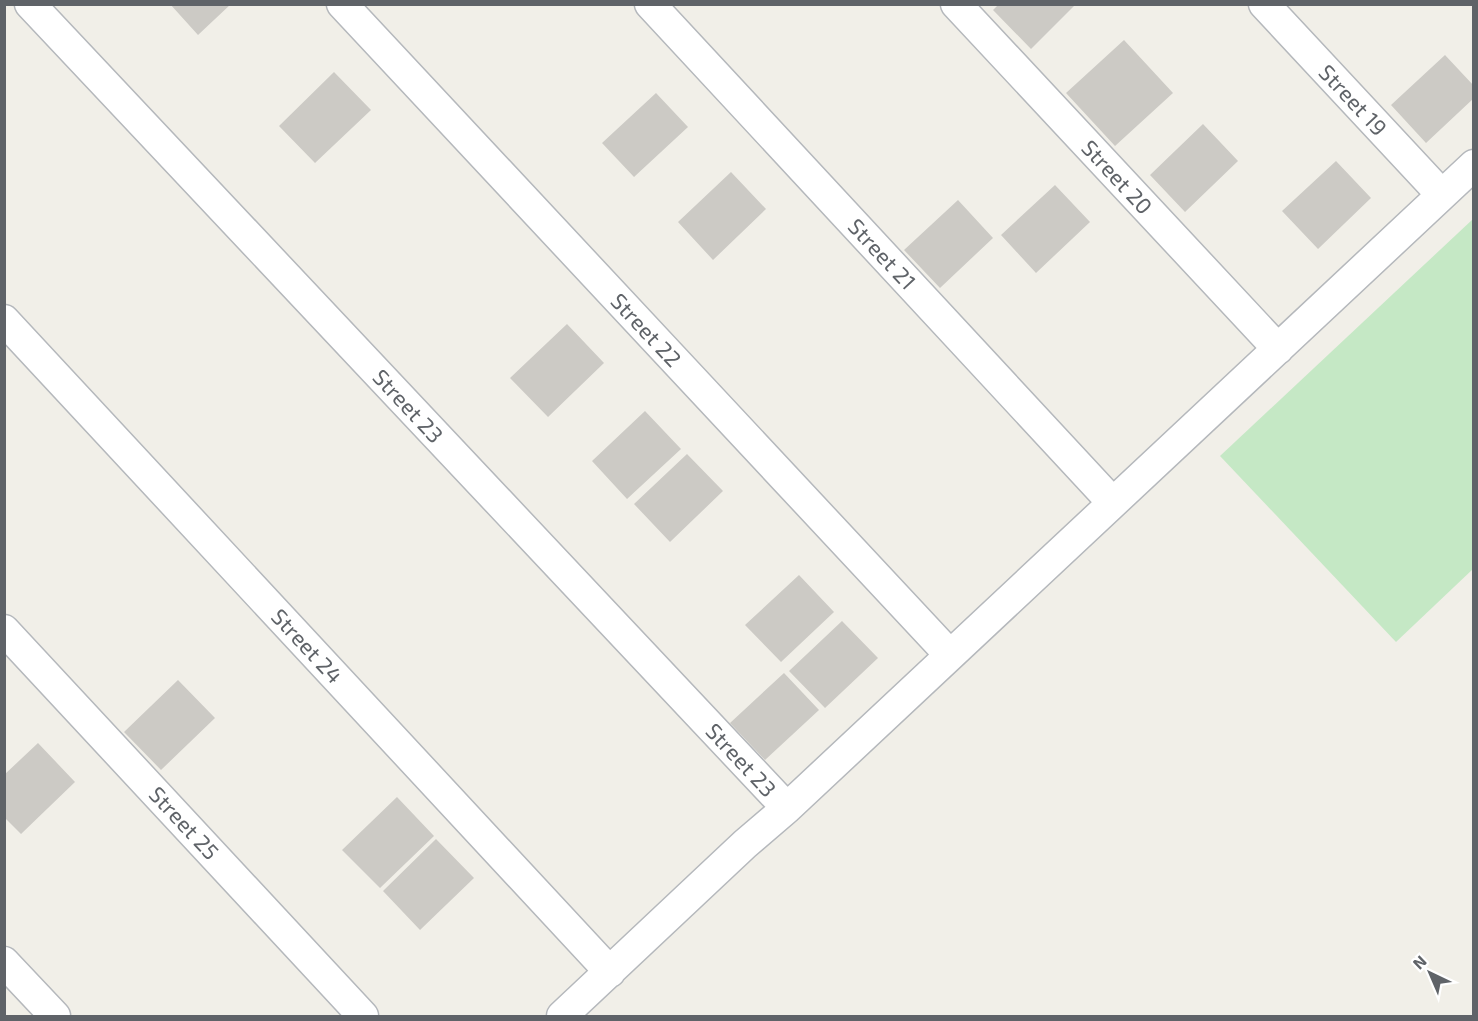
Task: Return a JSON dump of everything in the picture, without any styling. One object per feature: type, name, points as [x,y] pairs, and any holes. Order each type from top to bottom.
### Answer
[{"type":"street","name":"Street 23","points":[[30,4],[787,808]]},
{"type":"street","name":"Street 22","points":[[342,4],[950,655]]},
{"type":"street","name":"Street 21","points":[[650,4],[1113,503]]},
{"type":"street","name":"Street 20","points":[[956,4],[1278,349]]},
{"type":"street","name":"Street 19","points":[[1264,4],[1442,195]]},
{"type":"street","points":[[562,1017],[1473,165]]},
{"type":"street","name":"Street 24","points":[[4,320],[610,972]]},
{"type":"street","name":"Street 25","points":[[4,630],[363,1017]]},
{"type":"street","points":[[4,962],[55,1017]]},
{"type":"green space","points":[[1473,219],[1473,569],[1396,642],[1220,456]]},
{"type":"building","points":[[170,4],[231,4],[198,35]]},
{"type":"building","points":[[999,4],[1076,4],[1031,49],[993,10]]},
{"type":"building","points":[[1124,40],[1173,93],[1115,146],[1066,93]]},
{"type":"building","points":[[1445,55],[1474,86],[1474,98],[1426,143],[1391,105]]},
{"type":"building","points":[[334,72],[371,110],[315,163],[279,126]]},
{"type":"building","points":[[656,93],[688,127],[634,177],[602,143]]},
{"type":"building","points":[[1203,124],[1238,161],[1185,212],[1150,175]]},
{"type":"building","points":[[1336,161],[1371,198],[1318,249],[1282,211]]},
{"type":"building","points":[[731,172],[766,209],[713,260],[678,222]]},
{"type":"building","points":[[1055,185],[1090,222],[1036,273],[1001,235]]},
{"type":"building","points":[[958,200],[993,238],[940,288],[904,250]]},
{"type":"building","points":[[567,324],[604,363],[548,417],[510,378]]},
{"type":"building","points":[[645,411],[681,449],[627,499],[592,461]]},
{"type":"building","points":[[687,454],[723,491],[670,542],[634,504]]},
{"type":"building","points":[[799,575],[834,612],[781,662],[745,625]]},
{"type":"building","points":[[842,621],[878,658],[825,708],[789,671]]},
{"type":"building","points":[[784,673],[819,710],[765,760],[730,723]]},
{"type":"building","points":[[178,680],[215,718],[161,770],[124,732]]},
{"type":"building","points":[[38,743],[75,782],[21,834],[4,817],[4,775]]},
{"type":"building","points":[[397,797],[434,836],[380,888],[342,850]]},
{"type":"building","points":[[436,839],[474,878],[420,930],[383,891]]}]
